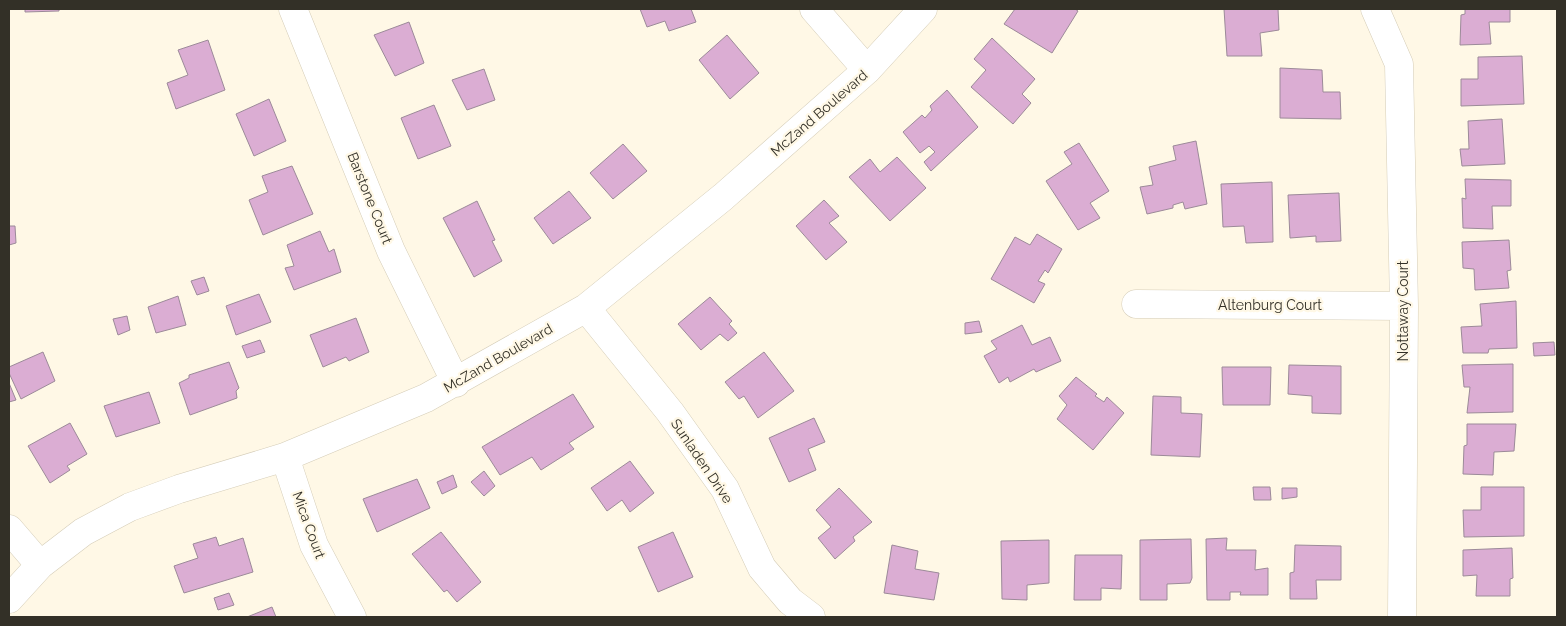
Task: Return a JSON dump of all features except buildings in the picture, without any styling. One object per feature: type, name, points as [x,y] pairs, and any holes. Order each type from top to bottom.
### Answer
[{"type":"street","name":"Barstone Court","points":[[293,9],[391,251],[456,383]]},
{"type":"street","points":[[814,9],[867,70]]},
{"type":"street","name":"McZand Boulevard","points":[[9,599],[40,565],[83,532],[130,508],[180,489],[285,457],[426,398],[456,383],[586,308],[722,198],[867,70],[923,9]]},
{"type":"street","name":"Nottaway Court","points":[[1375,9],[1399,64],[1404,306],[1402,617]]},
{"type":"street","name":"Altenburg Court","points":[[1136,304],[1404,306]]},
{"type":"street","name":"Sunladen Drive","points":[[586,308],[670,412],[725,489],[762,568],[790,601],[811,617]]},
{"type":"street","name":"Mica Court","points":[[285,457],[314,545],[352,617]]},
{"type":"street","points":[[9,529],[40,565]]}]
